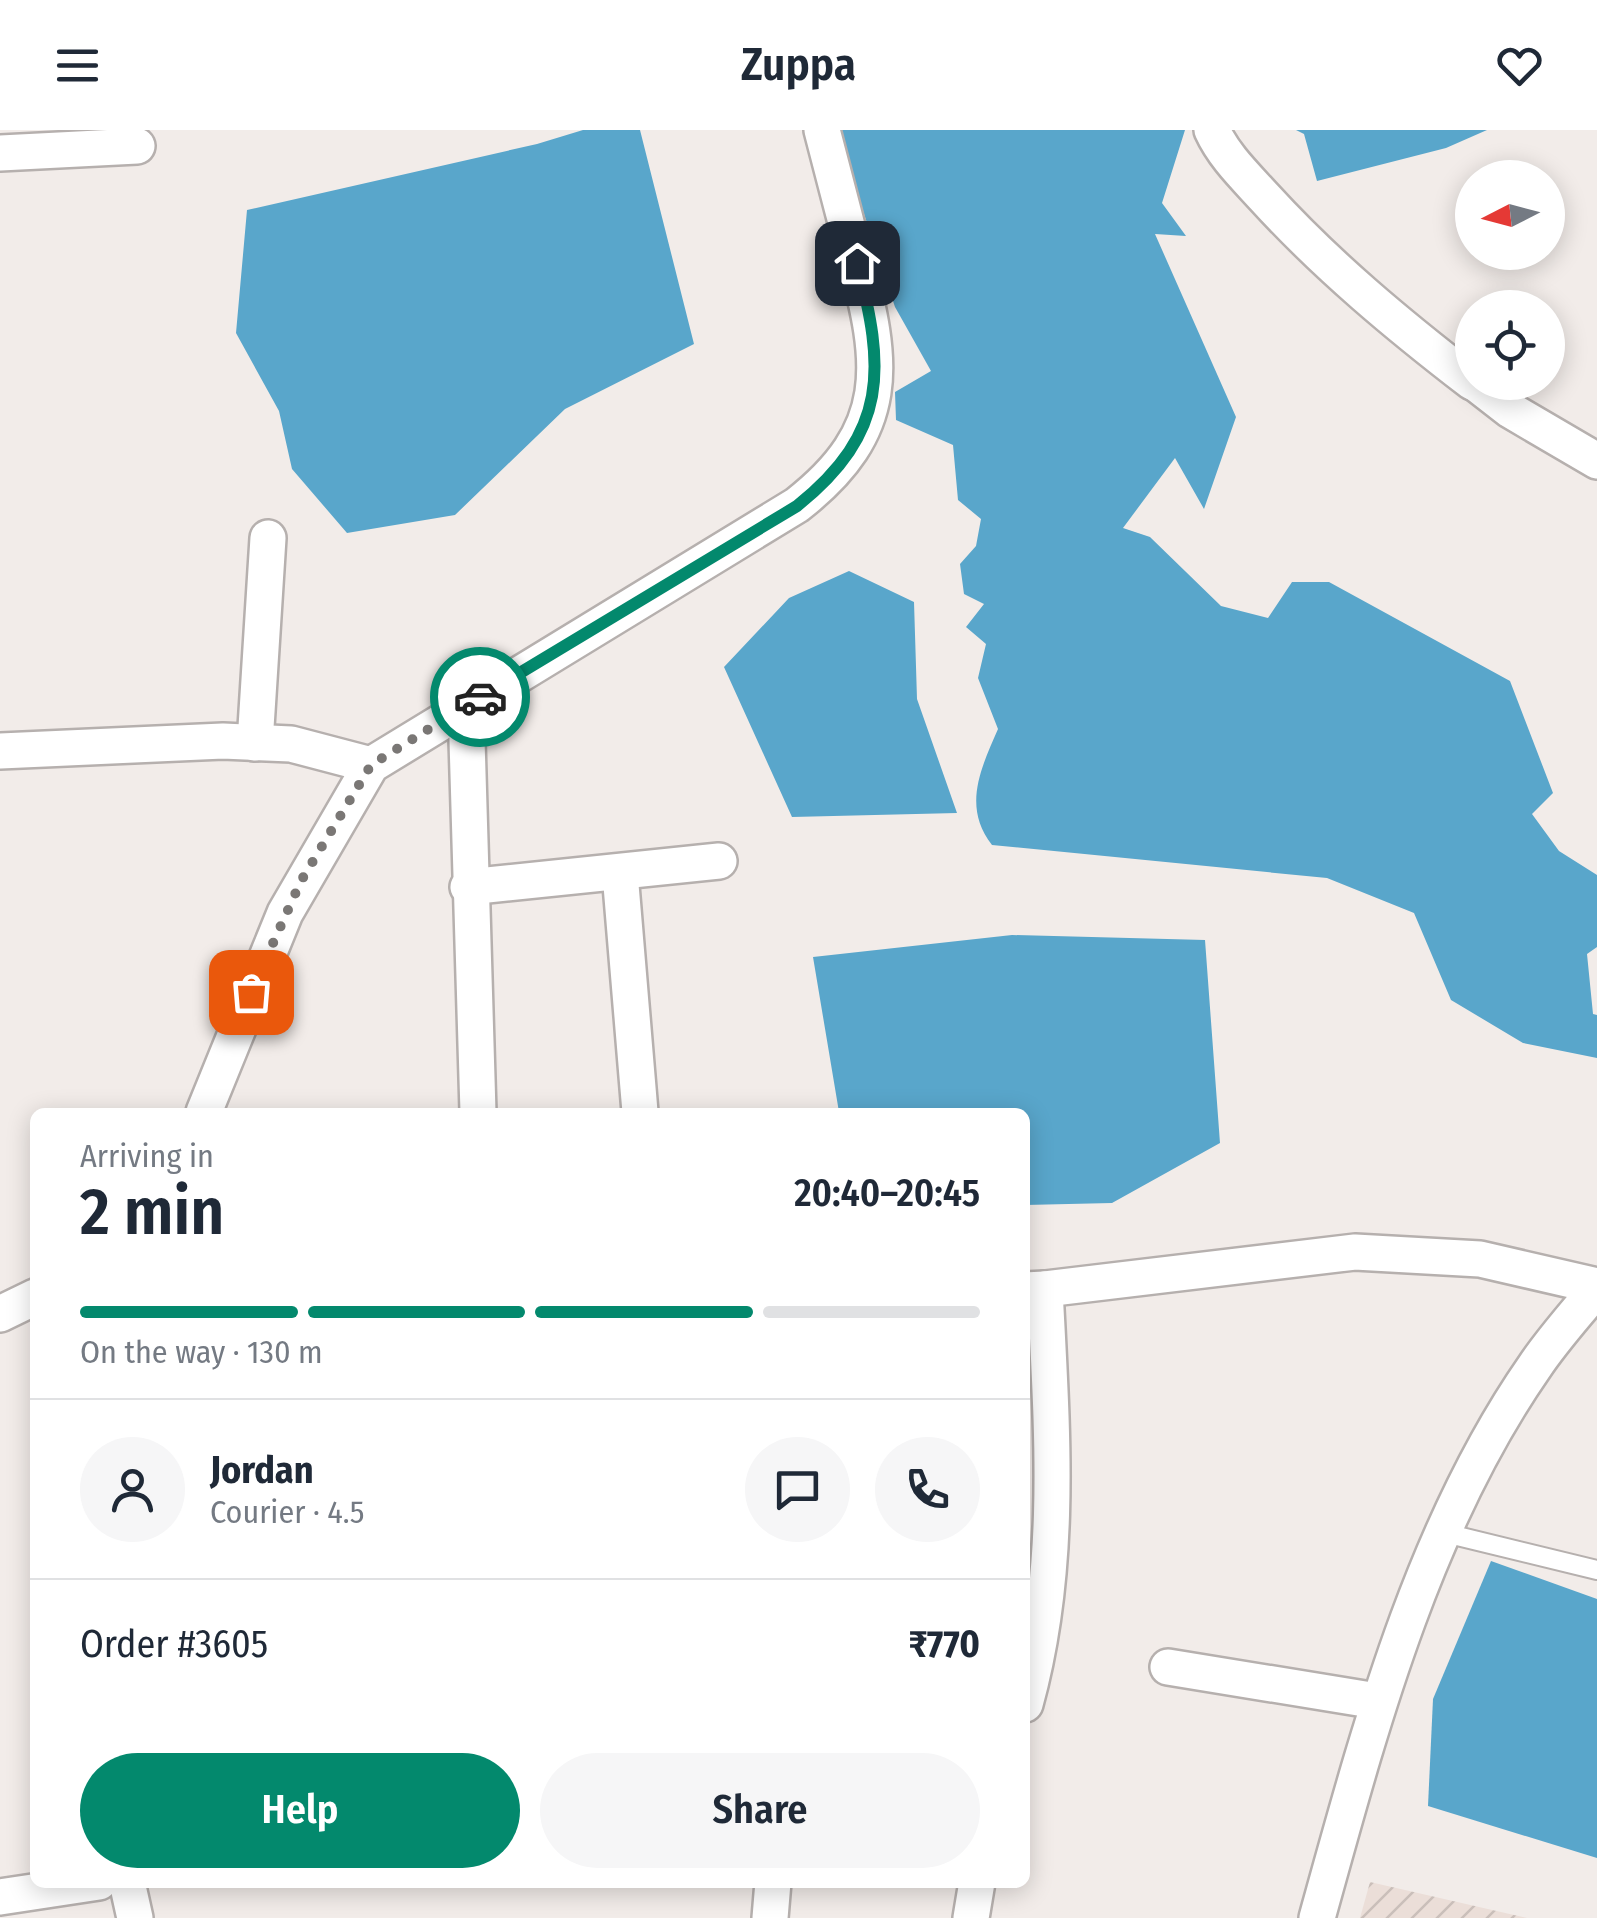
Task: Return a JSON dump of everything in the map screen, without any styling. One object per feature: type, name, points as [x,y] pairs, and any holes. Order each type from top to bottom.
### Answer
[{"type":"street","points":[[206,1108],[286,913],[371,765],[797,506],[830,477],[850,448],[868,417],[878,367],[874,329],[822,130]]},
{"type":"street","points":[[1212,130],[1221,150],[1362,295],[1455,368]]},
{"type":"street","points":[[0,153],[137,146]]},
{"type":"street","points":[[1497,400],[1597,461]]},
{"type":"street","points":[[255,743],[268,538]]},
{"type":"street","points":[[466,706],[468,887],[478,1108]]},
{"type":"street","points":[[0,751],[291,744],[371,765]]},
{"type":"street","points":[[468,887],[718,861]]},
{"type":"street","points":[[620,873],[640,1108]]},
{"type":"street","points":[[1030,1683],[1048,1606],[1052,1437],[1035,1290],[1354,1252],[1480,1259],[1597,1287],[1535,1366],[1444,1533],[1377,1700],[1317,1918]]},
{"type":"street","points":[[0,1314],[30,1299]]},
{"type":"street","points":[[1168,1666],[1377,1700]]},
{"type":"street","points":[[0,1896],[56,1888]]},
{"type":"street","points":[[128,1888],[135,1918]]},
{"type":"street","points":[[770,1918],[772,1888]]},
{"type":"street","points":[[971,1918],[977,1888]]},
{"type":"lane","points":[[1444,1533],[1597,1570]]},
{"type":"shaded area","points":[[1370,1882],[1527,1918],[1360,1918]]},
{"type":"water","points":[[583,130],[640,130],[694,344],[565,409],[455,515],[347,533],[292,469],[279,411],[236,333],[247,210]]},
{"type":"water","points":[[836,130],[1185,130],[1162,203],[1186,236],[1155,234],[1236,417],[1204,509],[1175,458],[1123,528],[1150,537],[1221,606],[1268,618],[1292,582],[1329,582],[1510,681],[1553,793],[1532,814],[1559,851],[1597,875],[1597,947],[1587,954],[1593,1014],[1597,1015],[1597,1058],[1523,1043],[1451,1000],[1414,913],[1327,878],[992,845],[983,831],[976,802],[981,773],[998,729],[978,678],[986,644],[966,627],[984,604],[964,594],[960,564],[976,546],[981,519],[958,500],[953,445],[896,420],[895,392],[931,371],[895,307]]},
{"type":"water","points":[[1296,130],[1487,130],[1446,148],[1317,181],[1304,134]]},
{"type":"water","points":[[849,571],[914,602],[917,699],[957,813],[792,817],[724,667],[789,598]]},
{"type":"water","points":[[1012,935],[1205,940],[1220,1143],[1112,1203],[1030,1205],[1030,1108],[838,1108],[813,957]]},
{"type":"water","points":[[1491,1561],[1597,1599],[1597,1858],[1428,1806],[1433,1699]]},
{"type":"way so far","points":[[251,992],[301,881],[371,765],[480,697]]},
{"type":"route","points":[[480,697],[797,506],[830,477],[868,417],[878,367],[874,329],[857,263]]}]
